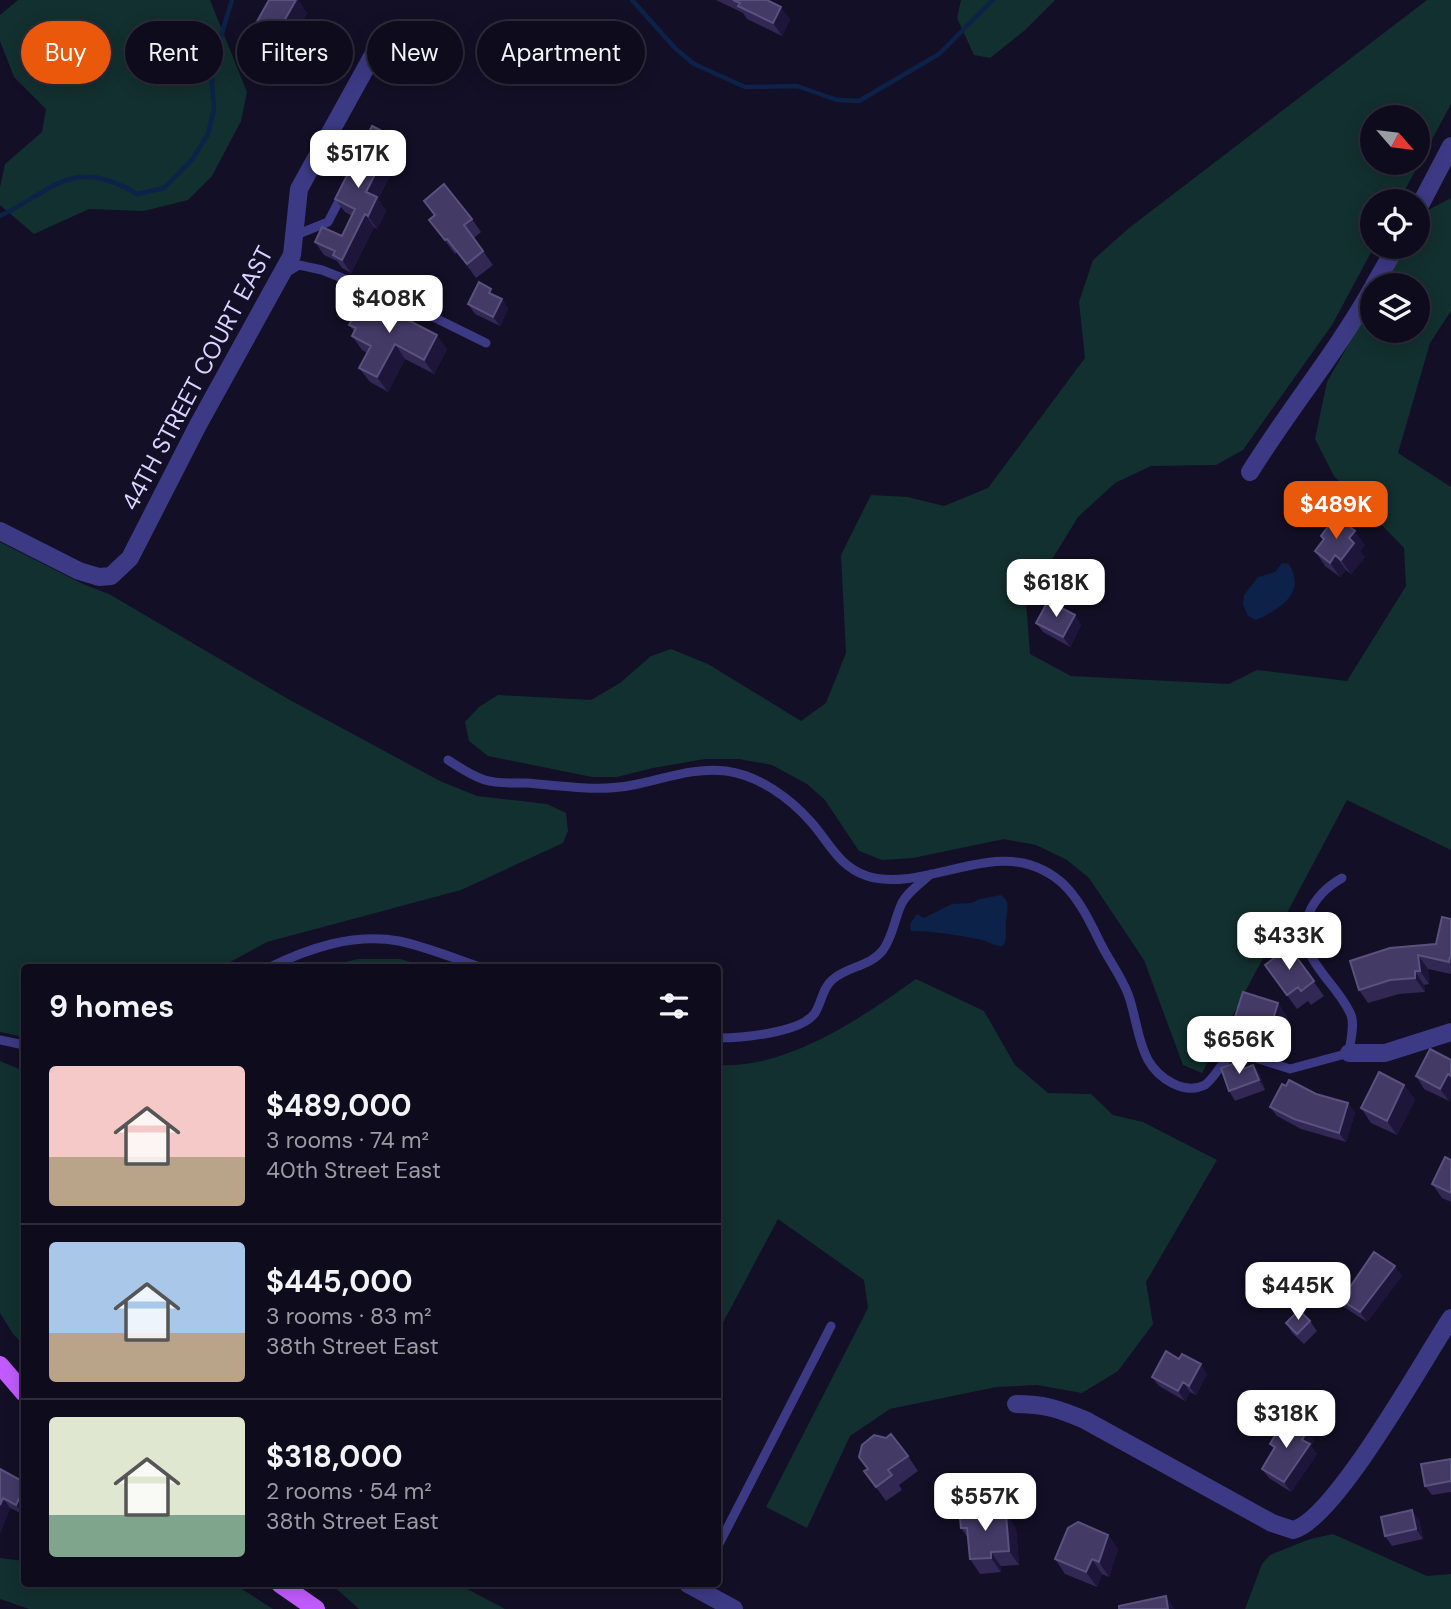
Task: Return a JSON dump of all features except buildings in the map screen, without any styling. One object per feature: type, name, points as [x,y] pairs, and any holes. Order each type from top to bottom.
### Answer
[{"type":"main road","points":[[0,1365],[21,1390]]},
{"type":"main road","points":[[284,1587],[316,1609]]},
{"type":"street","name":"44TH STREET COURT EAST","points":[[0,531],[79,571],[99,578],[111,576],[130,558],[198,425],[292,255],[299,189],[367,66]]},
{"type":"street","points":[[1428,189],[1451,146]]},
{"type":"street","points":[[1250,471],[1277,428],[1334,352],[1360,309]]},
{"type":"street","points":[[1349,1053],[1385,1053],[1451,1032]]},
{"type":"street","points":[[1016,1404],[1054,1407],[1085,1420],[1282,1527],[1293,1530],[1302,1528],[1318,1515],[1345,1482],[1451,1318]]},
{"type":"street","points":[[697,1587],[734,1609]]},
{"type":"lane","points":[[323,145],[354,156],[355,169],[350,180]]},
{"type":"lane","points":[[296,235],[328,222],[345,190]]},
{"type":"lane","points":[[280,279],[299,265],[322,270],[407,304],[486,343]]},
{"type":"lane","points":[[448,760],[489,781],[582,788],[634,785],[691,772],[727,771],[758,782],[786,799],[812,822],[839,859],[859,873],[882,879],[933,873],[988,862],[1011,862],[1035,867],[1067,886],[1076,895],[1128,994],[1147,1058],[1157,1072],[1188,1089],[1200,1088],[1210,1081],[1226,1059],[1235,1054],[1240,1053],[1290,1069],[1349,1053],[1351,1015],[1310,955],[1305,941],[1306,923],[1314,904],[1326,888],[1342,878]]},
{"type":"lane","points":[[721,1038],[787,1029],[808,1020],[816,1012],[825,988],[833,979],[873,960],[880,953],[890,940],[905,897],[933,873]]},
{"type":"lane","points":[[276,964],[301,951],[375,938],[401,942],[470,964]]},
{"type":"lane","points":[[0,1040],[21,1044]]},
{"type":"lane","points":[[721,1540],[831,1326]]},
{"type":"green space","points":[[18,0],[210,0],[218,21],[125,21],[125,84],[223,84],[223,32],[237,67],[237,84],[244,84],[247,92],[241,121],[212,176],[188,200],[144,211],[89,209],[34,234],[0,205],[0,187],[5,164],[42,132],[46,109],[21,84],[14,77],[0,41],[0,15]]},
{"type":"green space","points":[[961,0],[1055,0],[1024,31],[990,58],[974,55],[957,18]]},
{"type":"green space","points":[[1427,0],[1451,0],[1451,104],[1430,143],[1430,105],[1360,105],[1360,175],[1413,175],[1405,189],[1360,189],[1360,259],[1368,259],[1332,325],[1243,450],[1216,465],[1151,466],[1115,483],[1078,517],[1026,602],[1030,654],[1071,676],[1229,684],[1257,670],[1347,681],[1406,586],[1404,548],[1334,476],[1315,439],[1327,382],[1360,324],[1360,343],[1430,343],[1398,453],[1451,487],[1451,850],[1347,800],[1202,1073],[1183,1065],[1144,960],[1089,878],[1067,860],[1036,845],[1004,839],[913,858],[882,860],[859,851],[825,800],[807,784],[772,765],[739,759],[705,759],[617,777],[592,777],[488,756],[469,741],[465,722],[479,707],[498,695],[591,700],[620,683],[651,656],[671,649],[708,664],[801,721],[826,703],[846,653],[841,555],[871,495],[908,497],[944,506],[988,488],[1085,358],[1079,302],[1093,260],[1129,228]]},
{"type":"green space","points":[[1451,198],[1451,311],[1430,343],[1430,273],[1389,273],[1397,259],[1430,259],[1430,209]]},
{"type":"green space","points":[[0,542],[83,584],[109,594],[288,699],[440,781],[477,796],[547,804],[566,813],[568,831],[563,843],[461,890],[267,942],[226,964],[21,964],[21,1036],[0,1032]]},
{"type":"green space","points":[[358,959],[400,959],[418,964],[336,964]]},
{"type":"green space","points":[[916,979],[984,1011],[1015,1065],[1048,1093],[1091,1094],[1113,1115],[1143,1122],[1217,1160],[1146,1282],[1153,1324],[1118,1371],[1082,1393],[1037,1385],[996,1387],[890,1409],[850,1436],[807,1528],[766,1507],[868,1308],[864,1280],[778,1219],[721,1326],[721,1065],[771,1059],[797,1050],[872,1009]]},
{"type":"green space","points":[[0,1061],[21,1070],[21,1342],[0,1313]]},
{"type":"green space","points":[[1333,1534],[1427,1576],[1451,1574],[1451,1609],[1245,1609],[1262,1564],[1270,1555],[1310,1539]]},
{"type":"green space","points":[[0,1558],[21,1561],[21,1587],[239,1587],[273,1609],[29,1609],[0,1599]]},
{"type":"green space","points":[[334,1587],[464,1587],[505,1609],[359,1609]]},
{"type":"water","points":[[1282,563],[1289,564],[1294,575],[1293,592],[1265,616],[1256,620],[1248,616],[1243,605],[1244,595],[1258,577],[1275,572]]},
{"type":"water","points":[[1001,895],[1008,908],[1003,946],[955,935],[911,931],[910,924],[917,914],[924,918],[952,904],[971,903]]},
{"type":"waterway","points":[[0,216],[51,187],[80,177],[115,183],[137,194],[164,188],[192,160],[208,134],[214,109],[214,59],[232,0]]},
{"type":"waterway","points":[[632,0],[675,48],[694,64],[745,87],[797,86],[837,100],[859,101],[939,54],[993,0]]}]
